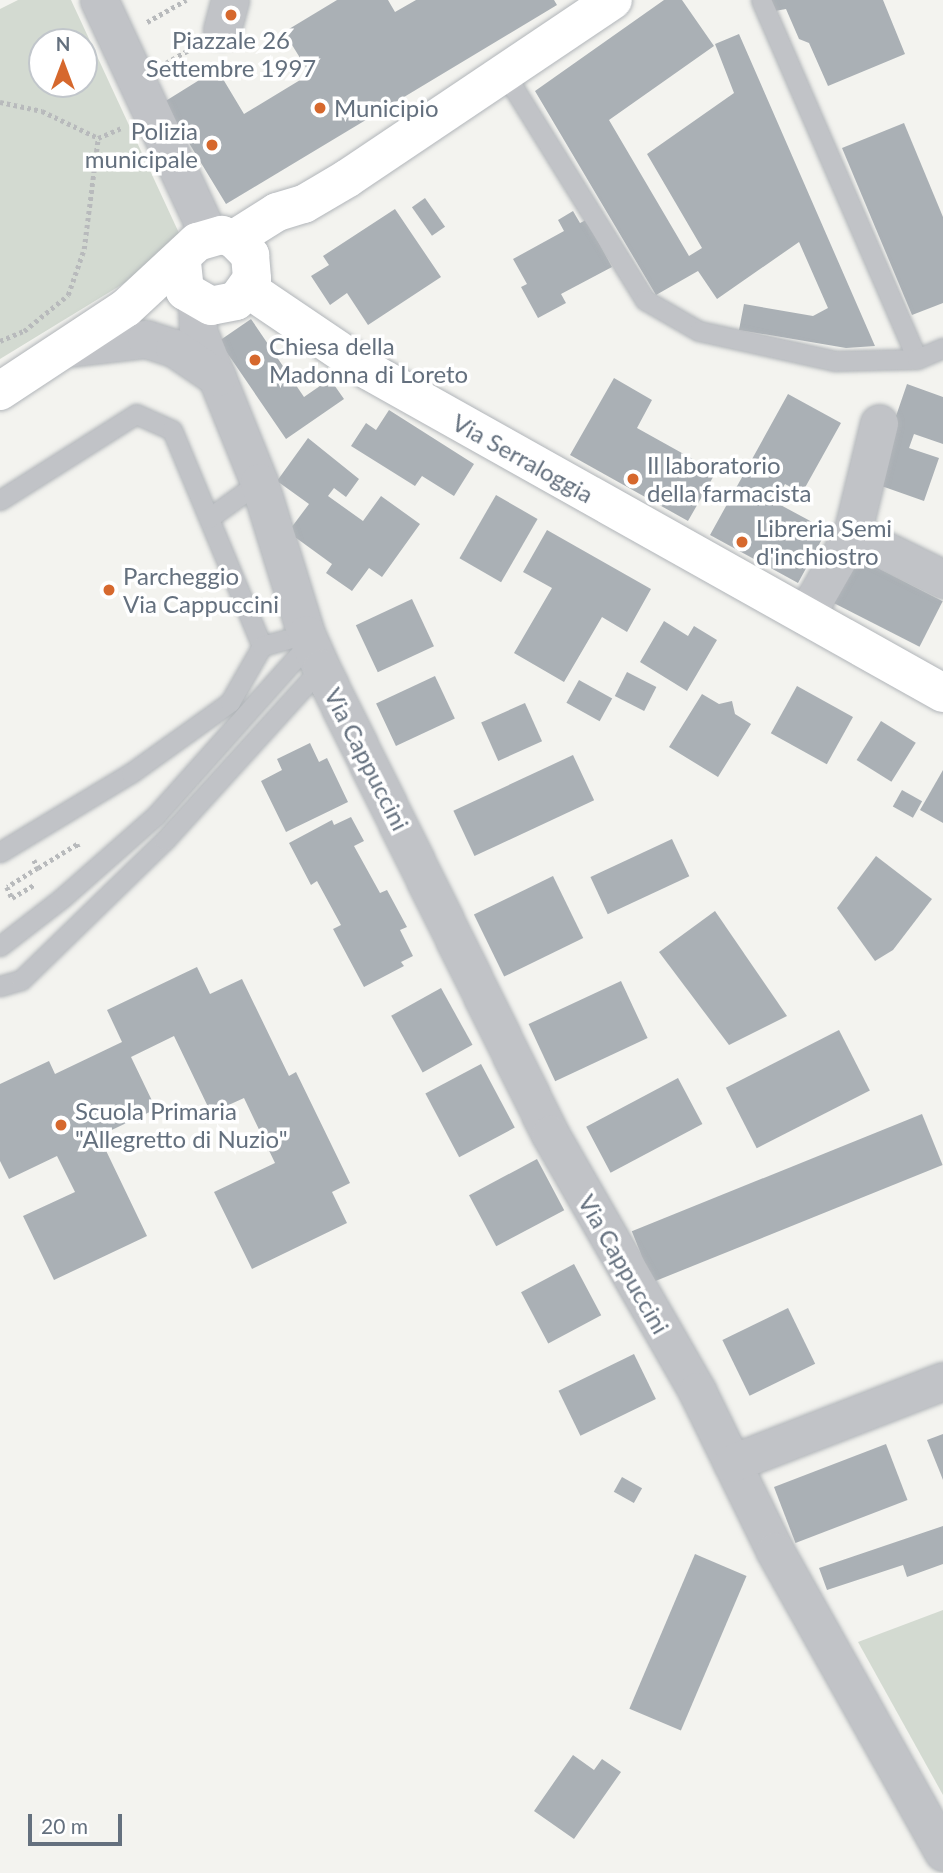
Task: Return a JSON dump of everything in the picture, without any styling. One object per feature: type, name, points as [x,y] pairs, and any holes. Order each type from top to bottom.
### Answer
[{"type":"main road","points":[[0,391],[126,308],[216,272],[277,212],[304,204],[505,74],[607,2]]},
{"type":"main road","name":"Via Serraloggia","points":[[216,272],[369,371],[943,693]]},
{"type":"street","name":"Via Cappuccini","points":[[111,13],[135,80],[216,272],[198,331],[259,482],[312,648],[550,1134],[697,1391],[775,1551],[943,1852]]},
{"type":"street","points":[[68,348],[146,339],[174,348],[215,369]]},
{"type":"street","points":[[805,616],[852,534],[879,423]]},
{"type":"street","points":[[852,534],[943,579]]},
{"type":"street","points":[[732,1463],[943,1381]]},
{"type":"lane","points":[[761,0],[917,359]]},
{"type":"lane","points":[[505,74],[645,300],[699,331],[835,361],[917,359],[943,348]]},
{"type":"lane","points":[[0,500],[136,414],[173,430],[262,646]]},
{"type":"lane","points":[[209,518],[259,482]]},
{"type":"lane","points":[[262,646],[312,648]]},
{"type":"lane","points":[[0,852],[131,773],[230,702],[262,646]]},
{"type":"lane","points":[[0,946],[62,898],[156,815],[312,648]]},
{"type":"lane","name":"Via Cappuccini","points":[[0,986],[21,980],[165,840],[312,648]]},
{"type":"path","points":[[111,13],[186,0]]},
{"type":"path","points":[[135,80],[228,8]]},
{"type":"path","points":[[0,102],[42,111],[98,138],[84,248],[68,295],[24,331],[0,341]]},
{"type":"path","points":[[42,880],[12,898],[7,887],[77,844]]},
{"type":"path","points":[[32,857],[37,867]]},
{"type":"shaded area","points":[[18,0],[71,0],[84,28],[28,28],[28,98],[98,98],[98,58],[185,246],[0,359],[0,9]]},
{"type":"shaded area","points":[[943,1610],[943,1795],[858,1642]]},
{"type":"building","name":"Municipio","points":[[337,0],[388,0],[395,12],[416,0],[554,0],[557,5],[226,204],[164,102],[217,69],[244,114],[310,74],[284,32]]},
{"type":"building","points":[[664,0],[682,0],[714,46],[609,120],[689,256],[702,248],[647,154],[734,93],[715,44],[739,34],[875,346],[846,348],[739,330],[744,304],[813,316],[828,308],[799,242],[717,299],[698,271],[656,295],[535,91]]},
{"type":"building","points":[[770,0],[883,0],[905,54],[828,86],[809,43],[799,39],[786,9],[775,11]]},
{"type":"building","points":[[904,123],[943,217],[943,303],[912,315],[842,148]]},
{"type":"building","points":[[425,198],[445,227],[432,236],[412,207]]},
{"type":"building","points":[[395,209],[441,277],[368,325],[347,293],[330,305],[311,276],[329,265],[323,256]]},
{"type":"building","points":[[573,211],[580,223],[586,220],[612,267],[561,294],[566,303],[538,318],[521,287],[527,284],[513,259],[564,231],[558,220]]},
{"type":"building","name":"Chiesa della Madonna di Loreto","points":[[251,319],[304,397],[330,379],[344,399],[286,439],[219,341]]},
{"type":"building","points":[[614,378],[652,400],[637,428],[716,472],[688,521],[570,455]]},
{"type":"building","points":[[907,384],[943,397],[943,444],[914,434],[909,448],[939,458],[924,501],[873,483]]},
{"type":"building","points":[[788,394],[841,423],[802,493],[785,484],[775,502],[827,530],[798,583],[710,535]]},
{"type":"building","points":[[389,410],[474,464],[454,496],[422,476],[415,486],[351,446],[366,423],[376,430]]},
{"type":"building","points":[[308,438],[359,479],[346,497],[334,488],[328,496],[363,521],[381,496],[420,524],[382,577],[369,568],[352,591],[326,573],[332,564],[288,532],[309,504],[277,481]]},
{"type":"building","points":[[496,495],[538,519],[501,582],[460,558]]},
{"type":"building","points":[[547,530],[651,589],[627,632],[602,617],[564,682],[514,653],[552,588],[523,572]]},
{"type":"building","points":[[850,554],[943,601],[920,647],[827,599]]},
{"type":"building","points":[[412,599],[434,646],[378,672],[356,625]]},
{"type":"building","points":[[664,621],[688,636],[694,626],[717,640],[687,691],[640,662]]},
{"type":"building","points":[[627,672],[656,687],[644,711],[615,696]]},
{"type":"building","points":[[435,676],[455,719],[396,746],[376,703]]},
{"type":"building","points":[[579,680],[612,698],[600,721],[566,703]]},
{"type":"building","points":[[797,686],[853,717],[827,764],[771,733]]},
{"type":"building","points":[[702,694],[719,704],[732,701],[735,714],[751,724],[718,777],[669,747]]},
{"type":"building","points":[[525,703],[542,741],[498,761],[481,723]]},
{"type":"building","points":[[881,721],[916,743],[891,782],[857,760]]},
{"type":"building","points":[[310,743],[319,762],[327,758],[348,802],[286,832],[261,781],[282,770],[277,759]]},
{"type":"building","points":[[573,755],[594,800],[474,856],[453,811]]},
{"type":"building","points":[[943,770],[943,823],[920,810]]},
{"type":"building","points":[[902,790],[922,801],[913,818],[893,807]]},
{"type":"building","points":[[351,817],[364,841],[354,846],[380,893],[387,890],[407,927],[400,930],[413,956],[401,962],[404,966],[364,987],[333,929],[341,925],[317,881],[311,885],[289,843],[332,820],[334,825]]},
{"type":"building","points":[[672,839],[689,876],[608,914],[590,877]]},
{"type":"building","points":[[876,856],[932,899],[893,950],[875,961],[837,908]]},
{"type":"building","points":[[553,876],[583,938],[504,977],[474,915]]},
{"type":"building","points":[[715,911],[787,1016],[729,1045],[659,952]]},
{"type":"building","name":"Scuola Primaria \"Allegretto di Nuzio\"","points":[[197,967],[210,994],[242,979],[289,1076],[296,1072],[350,1183],[332,1192],[347,1223],[252,1269],[214,1192],[275,1163],[244,1098],[211,1113],[174,1036],[131,1057],[156,1109],[99,1136],[147,1236],[54,1280],[23,1216],[75,1192],[57,1156],[9,1179],[0,1161],[0,1084],[49,1061],[55,1074],[122,1042],[107,1010]]},
{"type":"building","points":[[621,981],[648,1038],[555,1081],[529,1024]]},
{"type":"building","points":[[441,988],[473,1045],[423,1072],[391,1016]]},
{"type":"building","points":[[839,1030],[870,1091],[757,1148],[726,1088]]},
{"type":"building","points":[[481,1064],[515,1128],[459,1157],[425,1094]]},
{"type":"building","points":[[678,1078],[702,1124],[611,1173],[586,1127]]},
{"type":"building","points":[[922,1114],[943,1165],[652,1282],[632,1231]]},
{"type":"building","points":[[537,1159],[564,1210],[496,1246],[469,1195]]},
{"type":"building","points":[[574,1264],[601,1315],[548,1343],[521,1292]]},
{"type":"building","points":[[788,1308],[815,1364],[750,1396],[722,1340]]},
{"type":"building","points":[[634,1354],[656,1399],[580,1436],[559,1391]]},
{"type":"building","points":[[943,1434],[943,1480],[927,1440]]},
{"type":"building","points":[[886,1444],[908,1500],[795,1543],[774,1487]]},
{"type":"building","points":[[622,1477],[642,1488],[634,1503],[614,1492]]},
{"type":"building","points":[[943,1526],[943,1564],[907,1577],[903,1565],[827,1590],[819,1568]]},
{"type":"building","points":[[695,1554],[747,1576],[681,1731],[629,1709]]},
{"type":"building","points":[[573,1755],[594,1770],[602,1759],[621,1772],[574,1839],[534,1811]]},
{"type":"place","name":"Piazzale 26 Settembre 1997","points":[[231,15]]},
{"type":"place","name":"Municipio","points":[[320,108]]},
{"type":"place","name":"Polizia municipale","points":[[212,145]]},
{"type":"place","name":"Chiesa della Madonna di Loreto","points":[[255,360]]},
{"type":"place","name":"Il laboratorio della farmacista","points":[[633,479]]},
{"type":"place","name":"Libreria Semi d'inchiostro","points":[[742,542]]},
{"type":"place","name":"Parcheggio Via Cappuccini","points":[[109,590]]},
{"type":"place","name":"Scuola Primaria \"Allegretto di Nuzio\"","points":[[61,1125]]}]
